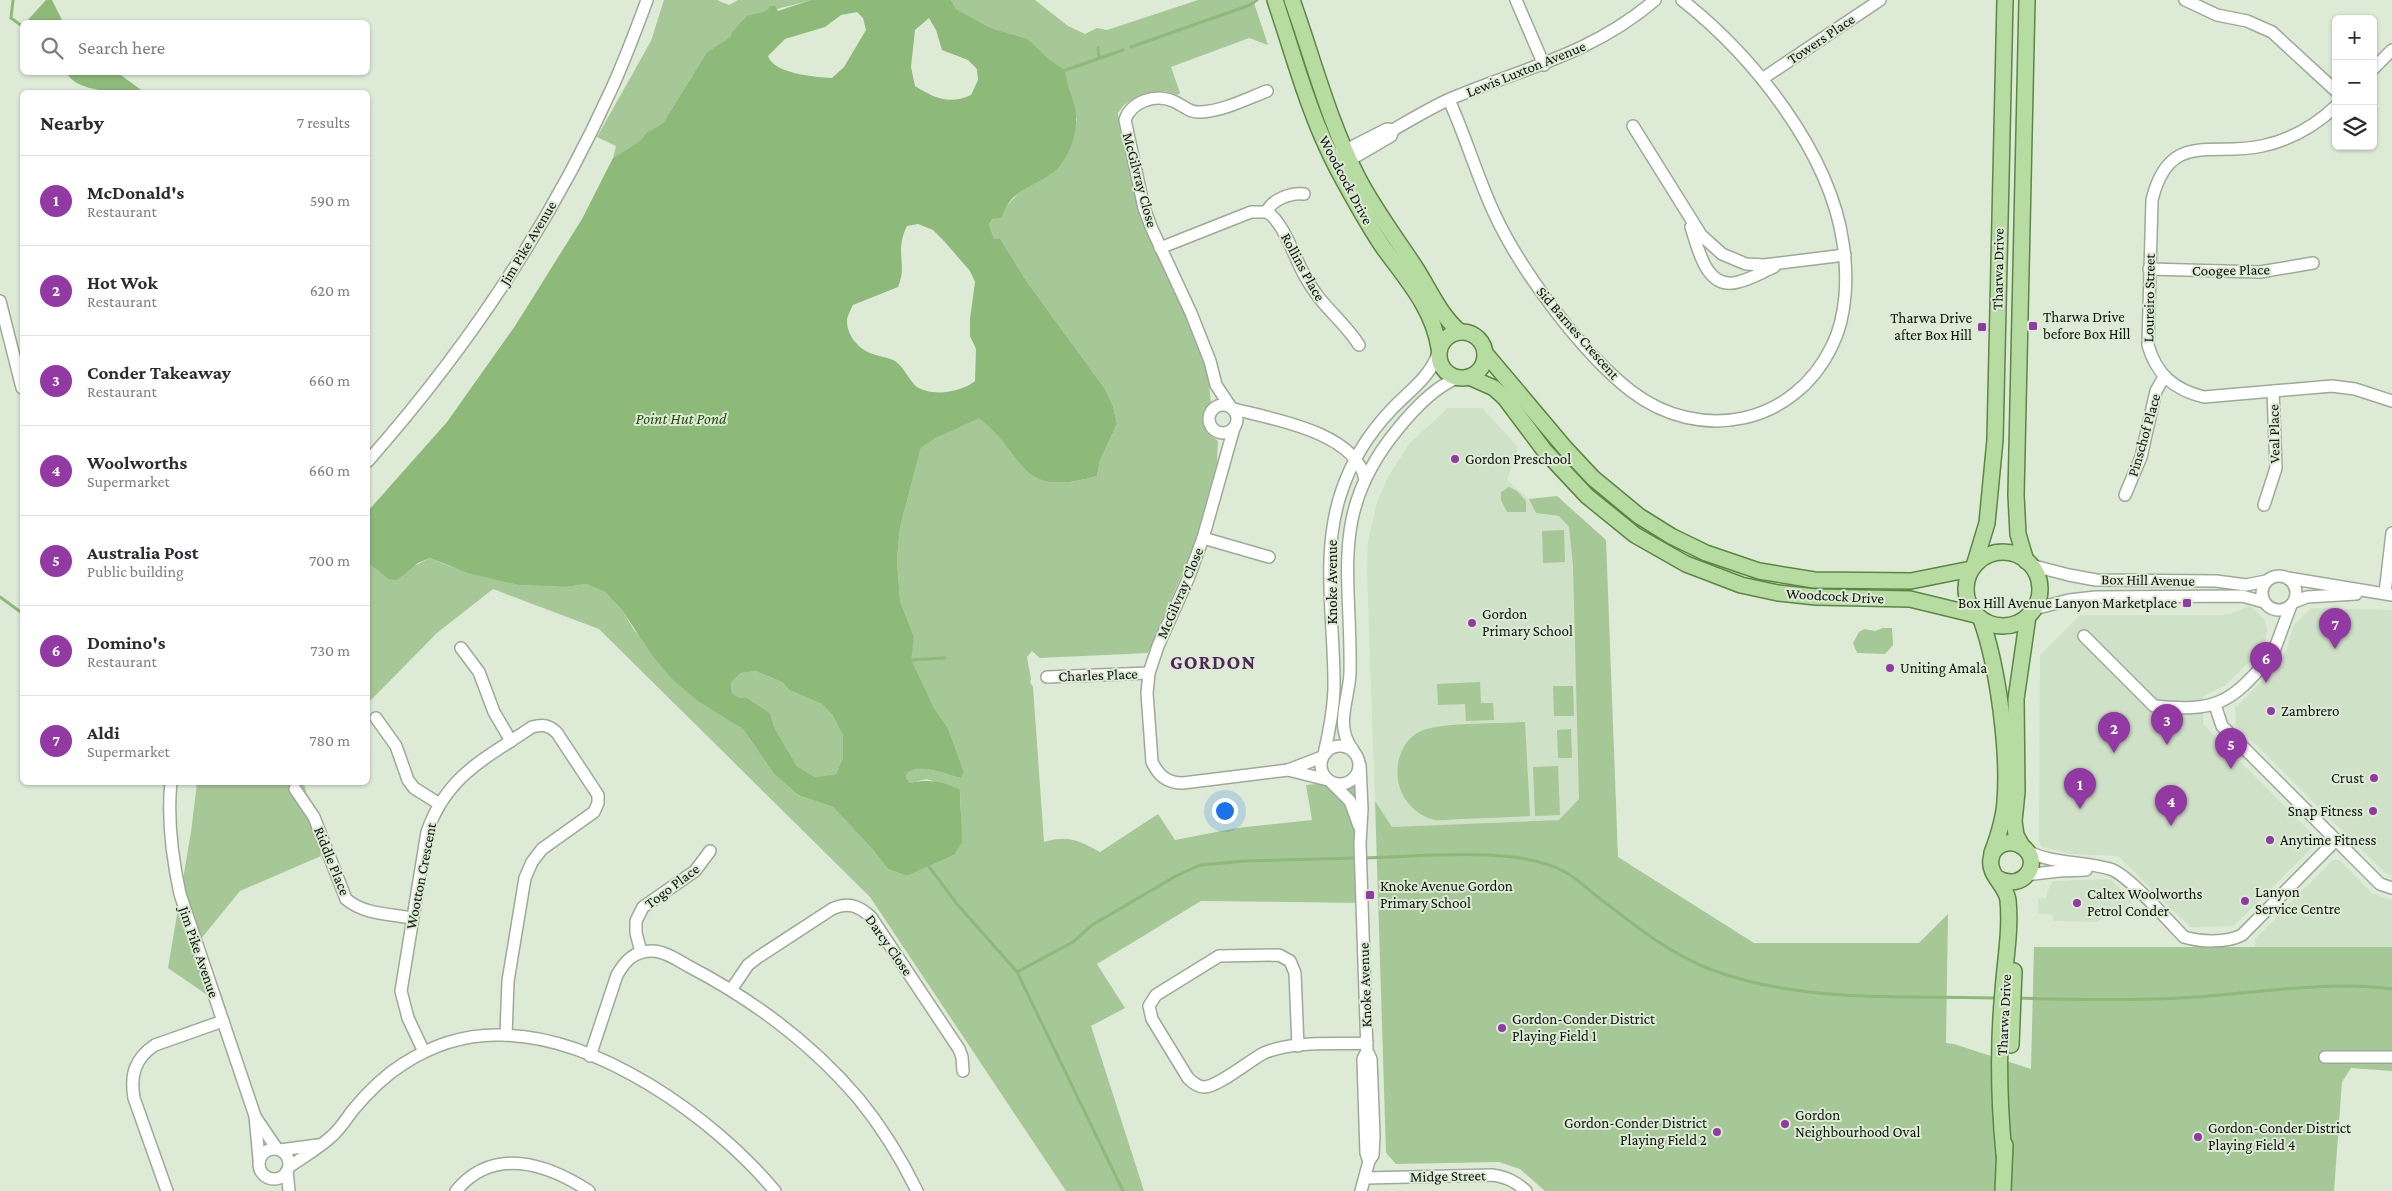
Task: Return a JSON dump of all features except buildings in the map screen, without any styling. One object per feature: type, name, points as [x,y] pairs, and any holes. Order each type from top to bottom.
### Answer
[{"type":"main road","name":"Woodcock Drive","points":[[1275,0],[1318,129],[1341,159],[1422,277],[1440,312],[1460,332]]},
{"type":"main road","name":"Woodcock Drive","points":[[1292,0],[1341,159],[1382,245],[1423,301],[1437,332],[1439,351]]},
{"type":"main road","name":"Tharwa Drive","points":[[1973,568],[1987,523],[1995,440],[2005,0]]},
{"type":"main road","name":"Tharwa Drive","points":[[2027,0],[2016,495],[2020,544],[2028,563]]},
{"type":"main road","points":[[1460,332],[1474,336],[1479,340],[1485,353],[1480,370],[1463,378],[1451,376],[1441,367],[1439,351],[1447,337],[1460,332]]},
{"type":"main road","name":"Woodcock Drive","points":[[1485,353],[1565,448],[1608,491],[1626,506],[1672,536],[1706,553],[1741,566],[1778,575],[1814,580],[1911,581],[1973,568]]},
{"type":"main road","name":"Woodcock Drive","points":[[1463,378],[1482,381],[1494,388],[1558,466],[1597,505],[1615,520],[1652,545],[1686,564],[1741,585],[1778,593],[1816,597],[1910,599],[1979,617]]},
{"type":"main road","points":[[1999,552],[2013,554],[2028,563],[2036,573],[2040,586],[2038,599],[2031,612],[2016,699],[2018,792],[2014,821],[2016,835],[2031,863],[2024,878],[2009,883],[1997,878],[1991,867],[1992,854],[2005,802],[2004,760],[1994,671],[1979,617],[1969,604],[1966,591],[1968,578],[1973,568],[1986,556],[1999,552]]},
{"type":"main road","points":[[1979,617],[1993,624],[2005,626],[2018,623],[2031,612]]},
{"type":"main road","points":[[1992,854],[1996,848],[2008,842],[2024,848]]},
{"type":"main road","name":"Tharwa Drive","points":[[1997,878],[2004,888],[2008,899],[2010,974]]},
{"type":"main road","name":"Tharwa Drive","points":[[2003,1191],[2004,1154],[2001,1123],[2010,974],[2016,910],[2024,878]]},
{"type":"street","name":"Jim Pike Avenue","points":[[370,458],[468,336],[508,277],[546,214],[611,90],[647,0]]},
{"type":"street","points":[[1516,0],[1544,65]]},
{"type":"street","name":"Lewis Luxton Avenue","points":[[1341,159],[1387,129],[1393,130],[1449,100],[1544,65],[1610,34],[1655,0]]},
{"type":"street","name":"Sid Barnes Crescent","points":[[1449,100],[1496,217],[1514,252],[1575,334],[1616,377],[1650,404],[1672,414],[1694,420],[1717,422],[1740,419],[1773,408],[1801,389],[1816,373],[1835,340],[1842,314],[1846,282],[1845,255],[1837,214],[1816,160],[1784,108],[1729,41],[1682,0]]},
{"type":"street","name":"Towers Place","points":[[1762,79],[1880,0]]},
{"type":"street","points":[[2185,0],[2217,15],[2247,21],[2272,32],[2332,86]]},
{"type":"street","points":[[2377,65],[2392,50]]},
{"type":"street","name":"McGilvray Close","points":[[1232,408],[1216,385],[1210,361],[1160,248],[1142,200],[1126,129],[1128,112],[1140,104],[1159,98],[1172,100],[1190,111],[1210,111],[1267,91]]},
{"type":"street","name":"Loureiro Street","points":[[2332,109],[2317,122],[2285,139],[2251,148],[2197,150],[2184,153],[2172,161],[2163,172],[2156,185],[2152,200],[2146,338],[2152,359],[2164,377],[2176,387],[2189,394],[2204,397],[2332,386],[2355,389],[2392,401]]},
{"type":"street","points":[[1633,126],[1701,235],[1722,254],[1738,262],[1755,265],[1845,255]]},
{"type":"street","points":[[1160,248],[1251,212],[1266,212],[1273,202],[1294,194],[1304,194]]},
{"type":"street","points":[[1678,200],[1688,219],[1703,264],[1709,274],[1718,280],[1727,284],[1738,283],[1772,268],[1803,260]]},
{"type":"street","name":"Rollins Place","points":[[1266,212],[1278,222],[1317,297],[1332,315],[1349,330],[1359,345]]},
{"type":"street","name":"Coogee Place","points":[[2149,270],[2260,272],[2313,263]]},
{"type":"street","points":[[0,301],[20,380]]},
{"type":"street","name":"Knoke Avenue","points":[[1323,756],[1332,716],[1334,690],[1330,564],[1331,534],[1340,495],[1356,458],[1372,432],[1391,410],[1430,372],[1439,351]]},
{"type":"street","name":"Pinschof Place","points":[[2125,495],[2141,457],[2156,391],[2164,377]]},
{"type":"street","name":"Knoke Avenue","points":[[1353,750],[1343,733],[1342,723],[1350,673],[1346,555],[1351,518],[1365,479],[1378,454],[1411,414],[1434,391],[1463,378]]},
{"type":"street","name":"McGilvray Close","points":[[1212,410],[1216,385]]},
{"type":"street","name":"Veal Place","points":[[2264,505],[2276,468],[2273,391]]},
{"type":"street","points":[[1261,416],[1225,432],[1218,431],[1210,421],[1212,410],[1219,405],[1301,426],[1356,458],[1365,479]]},
{"type":"street","points":[[1232,408],[1237,416],[1235,426]]},
{"type":"street","name":"McGilvray Close","points":[[1235,426],[1224,458],[1203,538],[1188,579],[1158,646],[1149,673],[1147,693],[1151,756],[1157,772],[1164,779],[1173,783],[1288,770],[1323,756]]},
{"type":"street","name":"McGilvray Close","points":[[1218,431],[1224,458]]},
{"type":"street","points":[[1356,458],[1369,458],[1378,454]]},
{"type":"street","points":[[2385,594],[2392,533]]},
{"type":"street","points":[[1203,538],[1269,558]]},
{"type":"street","name":"Box Hill Avenue","points":[[2028,563],[2069,575],[2096,580],[2216,581],[2246,585],[2266,581]]},
{"type":"street","points":[[2279,634],[2266,604],[2262,587],[2266,581],[2277,575],[2385,594]]},
{"type":"street","points":[[2084,636],[2154,706],[2183,707],[2215,704],[2228,699],[2256,673],[2274,651],[2296,589],[2288,578]]},
{"type":"street","points":[[2266,604],[2280,610],[2307,597],[2385,594]]},
{"type":"street","name":"Box Hill Avenue","points":[[2031,612],[2069,600],[2096,597],[2242,596],[2266,604]]},
{"type":"street","points":[[461,648],[479,672],[494,712],[511,741]]},
{"type":"street","name":"Charles Place","points":[[1047,677],[1149,673]]},
{"type":"street","points":[[2215,704],[2222,726],[2380,884],[2392,888]]},
{"type":"street","points":[[376,718],[396,746],[408,780],[414,788],[438,803]]},
{"type":"street","name":"Wootton Crescent","points":[[424,1052],[408,1018],[401,990],[427,832],[438,803],[458,778],[532,727],[542,724],[550,726],[557,732],[598,795],[598,800],[594,812],[542,849],[532,862],[526,878],[508,981],[506,1035]]},
{"type":"street","points":[[1341,745],[1353,750],[1360,765],[1358,772],[1350,781],[1338,784],[1330,781],[1322,772],[1323,756],[1334,746],[1341,745]]},
{"type":"street","name":"Knoke Avenue","points":[[1360,765],[1362,809],[1359,828],[1367,1047],[1363,1059],[1366,1153],[1369,1161],[1361,1191]]},
{"type":"street","name":"McGilvray Close","points":[[1288,770],[1330,781]]},
{"type":"street","name":"Knoke Avenue","points":[[1330,781],[1350,801],[1359,828]]},
{"type":"street","name":"Jim Pike Avenue","points":[[171,785],[170,826],[173,861],[180,894],[255,1116],[259,1159]]},
{"type":"street","name":"Riddle Place","points":[[295,789],[314,817],[346,899],[354,906],[364,910],[412,918]]},
{"type":"street","points":[[2024,848],[2050,858],[2102,867],[2122,875],[2184,937],[2193,940],[2234,940],[2242,935],[2336,840]]},
{"type":"street","name":"Togo Place","points":[[641,952],[636,933],[636,921],[642,906],[695,871],[710,851]]},
{"type":"street","points":[[2024,878],[2102,867]]},
{"type":"street","name":"Darcy Close","points":[[731,990],[748,966],[757,958],[832,909],[842,905],[853,905],[863,909],[876,925],[959,1049],[962,1057],[963,1071]]},
{"type":"street","points":[[590,1056],[616,975],[623,964],[631,956],[641,952],[654,951],[666,954],[731,990],[783,1027],[844,1083],[869,1112],[891,1144],[917,1191]]},
{"type":"street","points":[[1298,1046],[1295,973],[1290,960],[1279,955],[1220,956],[1156,994],[1151,1000],[1149,1011],[1152,1019],[1188,1078],[1193,1083],[1203,1087],[1214,1084],[1263,1054],[1278,1048],[1298,1046],[1367,1047]]},
{"type":"street","points":[[167,1191],[134,1098],[133,1072],[138,1060],[155,1044],[223,1021]]},
{"type":"street","points":[[272,1179],[281,1178],[288,1169],[332,1136],[364,1096],[383,1078],[402,1064],[444,1044],[474,1036],[506,1035],[546,1040],[590,1056],[645,1082],[681,1104],[730,1145],[775,1191]]},
{"type":"street","points":[[2325,1057],[2392,1057]]},
{"type":"street","name":"Jim Pike Avenue","points":[[255,1116],[278,1149]]},
{"type":"street","points":[[279,1191],[272,1179],[260,1172],[259,1159],[264,1152],[320,1145]]},
{"type":"street","points":[[278,1149],[288,1158],[290,1191]]},
{"type":"street","points":[[456,1191],[463,1182],[480,1170],[496,1164],[517,1162],[532,1165],[589,1191]]},
{"type":"street","name":"Midge Street","points":[[1366,1178],[1492,1175],[1505,1177],[1518,1183],[1526,1191]]},
{"type":"shaded area","points":[[664,0],[717,0],[729,5],[738,0],[811,0],[765,12],[743,22],[730,37],[707,52],[663,123],[646,133],[641,140],[613,158],[616,146],[597,137],[651,41]]},
{"type":"shaded area","points":[[951,0],[1035,0],[1068,26],[1085,34],[1097,28],[1107,30],[1198,0],[1253,0],[1268,45],[1249,38],[1171,67],[1180,93],[1178,95],[1164,91],[1152,92],[1131,100],[1118,113],[1120,130],[1141,214],[1186,314],[1208,376],[1211,403],[1206,410],[1206,432],[1218,441],[1217,463],[1194,546],[1148,653],[1040,658],[1032,651],[1027,657],[1030,682],[1033,687],[1044,842],[1060,839],[1073,840],[1100,852],[1158,814],[1175,840],[1237,828],[1312,820],[1306,785],[1361,780],[1364,903],[1201,901],[1097,964],[1125,1008],[1091,1026],[1144,1191],[1066,1191],[870,897],[599,629],[493,589],[437,633],[370,701],[370,565],[388,579],[430,558],[449,566],[518,585],[566,587],[586,584],[605,592],[622,610],[634,630],[724,716],[743,729],[774,774],[798,795],[833,807],[888,869],[907,876],[954,855],[961,808],[960,790],[927,779],[910,783],[906,778],[907,773],[919,769],[933,770],[961,778],[964,772],[948,728],[934,708],[910,660],[914,637],[900,601],[897,560],[900,527],[921,448],[936,438],[979,417],[995,432],[1026,470],[1037,478],[1052,482],[1071,482],[1097,476],[1100,460],[1117,424],[1113,406],[1105,389],[1025,279],[1000,240],[994,239],[989,224],[1020,192],[1035,182],[1077,120],[1065,83],[1064,70],[1050,60],[1028,39],[991,28],[956,9]]},
{"type":"shaded area","name":"Gordon Primary School","points":[[1448,408],[1482,408],[1518,447],[1507,480],[1529,499],[1536,513],[1559,516],[1569,527],[1573,566],[1580,799],[1559,820],[1392,827],[1375,801],[1367,570],[1368,542],[1377,502],[1388,477],[1409,444]]},
{"type":"shaded area","points":[[1509,487],[1517,491],[1526,501],[1526,512],[1507,512],[1501,500],[1501,492]]},
{"type":"shaded area","points":[[1557,496],[1606,540],[1618,857],[1754,943],[1919,943],[1948,914],[1946,1043],[2031,1069],[2034,947],[2392,947],[2392,1071],[2351,1068],[2342,1082],[2334,1191],[1545,1191],[1520,1169],[1499,1162],[1396,1164],[1386,1153],[1375,801],[1392,827],[1559,820],[1579,799],[1573,566],[1569,527],[1559,516],[1536,513],[1529,499]]},
{"type":"shaded area","points":[[1564,530],[1565,562],[1543,563],[1542,531]]},
{"type":"shaded area","points":[[2250,606],[2265,620],[2267,630],[2265,643],[2258,653],[2225,686],[2203,696],[2203,724],[2317,839],[2317,843],[2234,926],[2190,927],[2118,856],[2070,854],[2042,847],[2039,841],[2040,655],[2080,615],[2227,615]]},
{"type":"shaded area","points":[[2311,608],[2392,610],[2392,876],[2384,872],[2236,725],[2235,708],[2279,664],[2287,649],[2293,626]]},
{"type":"shaded area","points":[[1883,628],[1892,628],[1893,645],[1885,654],[1857,653],[1853,643],[1859,632],[1864,629],[1875,631]]},
{"type":"shaded area","points":[[755,671],[782,682],[789,690],[822,704],[833,716],[843,735],[843,758],[836,774],[815,777],[797,766],[774,727],[770,713],[747,698],[740,698],[732,693],[731,682],[741,673]]},
{"type":"shaded area","points":[[1480,682],[1481,703],[1493,703],[1494,720],[1466,721],[1465,704],[1438,705],[1437,684]]},
{"type":"shaded area","points":[[1553,686],[1573,686],[1574,716],[1554,716]]},
{"type":"shaded area","points":[[1525,722],[1530,816],[1435,820],[1419,813],[1403,796],[1397,773],[1400,754],[1410,739],[1418,733],[1427,729],[1449,725]]},
{"type":"shaded area","points":[[1571,729],[1572,758],[1558,758],[1557,730]]},
{"type":"shaded area","points":[[1558,766],[1560,815],[1535,816],[1533,767]]},
{"type":"shaded area","points":[[197,785],[304,785],[321,856],[240,891],[200,940],[226,1008],[168,968],[191,832]]},
{"type":"shaded area","points":[[2333,860],[2339,860],[2372,893],[2392,900],[2392,947],[2255,947],[2255,939]]},
{"type":"shaded area","points":[[2110,879],[2132,901],[2125,909],[2096,922],[2054,921],[2052,915],[2038,913],[2038,899],[2046,898],[2053,881]]},
{"type":"water","points":[[46,0],[52,0],[62,20],[28,20]]},
{"type":"water","name":"Point Hut Pond","points":[[811,0],[951,0],[956,9],[991,28],[1028,39],[1050,60],[1065,70],[1075,109],[1074,135],[1071,146],[1062,163],[1044,179],[1019,193],[1006,207],[1002,217],[993,219],[989,224],[994,239],[1000,239],[1025,279],[1105,389],[1113,406],[1117,424],[1100,460],[1097,476],[1071,482],[1051,482],[1037,478],[1026,470],[995,433],[979,418],[936,438],[921,448],[900,527],[897,560],[900,601],[914,637],[911,660],[934,708],[948,728],[964,772],[961,778],[934,770],[919,769],[907,773],[906,778],[910,783],[936,782],[960,790],[962,842],[954,855],[907,876],[888,869],[833,807],[798,795],[774,774],[743,729],[698,701],[671,678],[652,655],[622,610],[605,592],[586,584],[566,587],[518,585],[468,573],[430,558],[418,563],[397,580],[388,579],[370,565],[370,509],[447,422],[515,326],[582,219],[613,158],[641,140],[646,133],[663,123],[707,52],[730,37],[732,32],[747,16],[767,11],[770,6],[775,6],[778,11]],"holes":[[[857,12],[863,18],[866,30],[844,67],[832,78],[786,71],[778,67],[768,56],[785,39],[825,27],[841,15]],[[929,18],[936,30],[942,50],[968,60],[977,69],[978,80],[971,95],[956,100],[942,99],[915,86],[911,67],[915,30]],[[918,224],[933,230],[944,241],[970,271],[975,282],[970,319],[970,336],[976,349],[975,381],[963,388],[947,392],[931,392],[917,387],[895,361],[868,352],[858,345],[851,336],[847,325],[847,319],[853,305],[898,287],[902,271],[901,251],[903,235],[907,226]],[[755,671],[782,682],[789,690],[822,704],[833,716],[843,735],[843,758],[836,774],[815,777],[797,766],[774,727],[770,713],[747,698],[740,698],[732,693],[731,682],[741,673]]]},
{"type":"water","points":[[68,75],[121,75],[141,90],[102,90],[80,85]]},
{"type":"waterway","points":[[13,0],[11,18],[20,25]]},
{"type":"waterway","points":[[1131,47],[1250,5],[1257,0]]},
{"type":"waterway","points":[[1098,48],[1099,58]]},
{"type":"waterway","points":[[1063,71],[1123,50]]},
{"type":"waterway","points":[[0,597],[20,612]]},
{"type":"waterway","points":[[910,660],[945,658]]},
{"type":"waterway","points":[[1364,858],[1495,855],[1522,858],[1545,864],[1574,877],[1638,928],[1666,947],[1712,970],[1747,981],[1782,988],[1854,996],[1999,998]]},
{"type":"waterway","points":[[927,864],[957,904],[1017,972],[1073,942],[1092,925],[1176,876],[1200,865],[1245,861],[1358,858]]},
{"type":"waterway","points":[[1017,972],[1123,1191]]},
{"type":"waterway","points":[[2017,998],[2151,999],[2294,988],[2344,986],[2392,989]]},
{"type":"place","name":"Tharwa Drive before Box Hill","points":[[2033,326]]},
{"type":"place","name":"Tharwa Drive after Box Hill","points":[[1982,327]]},
{"type":"place","name":"Gordon Preschool","points":[[1455,459]]},
{"type":"place","name":"Box Hill Avenue Lanyon Marketplace","points":[[2187,603]]},
{"type":"place","name":"Gordon Primary School","points":[[1472,623]]},
{"type":"place","name":"Aldi","points":[[2335,649]]},
{"type":"place","name":"Uniting Amala","points":[[1890,668]]},
{"type":"place","name":"Domino's","points":[[2266,683]]},
{"type":"place","name":"Zambrero","points":[[2271,711]]},
{"type":"place","name":"Conder Takeaway","points":[[2167,745]]},
{"type":"place","name":"Hot Wok","points":[[2114,753]]},
{"type":"place","name":"Australia Post","points":[[2231,769]]},
{"type":"place","name":"Crust","points":[[2374,778]]},
{"type":"place","name":"McDonald's","points":[[2080,809]]},
{"type":"place","name":"Snap Fitness","points":[[2373,811]]},
{"type":"place","name":"Woolworths","points":[[2171,826]]},
{"type":"place","name":"Anytime Fitness","points":[[2270,840]]},
{"type":"place","name":"Knoke Avenue Gordon Primary School","points":[[1370,895]]},
{"type":"place","name":"Lanyon Service Centre","points":[[2245,901]]},
{"type":"place","name":"Caltex Woolworths Petrol Conder","points":[[2077,903]]},
{"type":"place","name":"Gordon-Conder District Playing Field 1","points":[[1502,1028]]},
{"type":"place","name":"Gordon Neighbourhood Oval","points":[[1785,1124]]},
{"type":"place","name":"Gordon-Conder District Playing Field 2","points":[[1717,1132]]},
{"type":"place","name":"Gordon-Conder District Playing Field 4","points":[[2198,1137]]},
{"type":"district","name":"GORDON","points":[[1213,662]]}]
